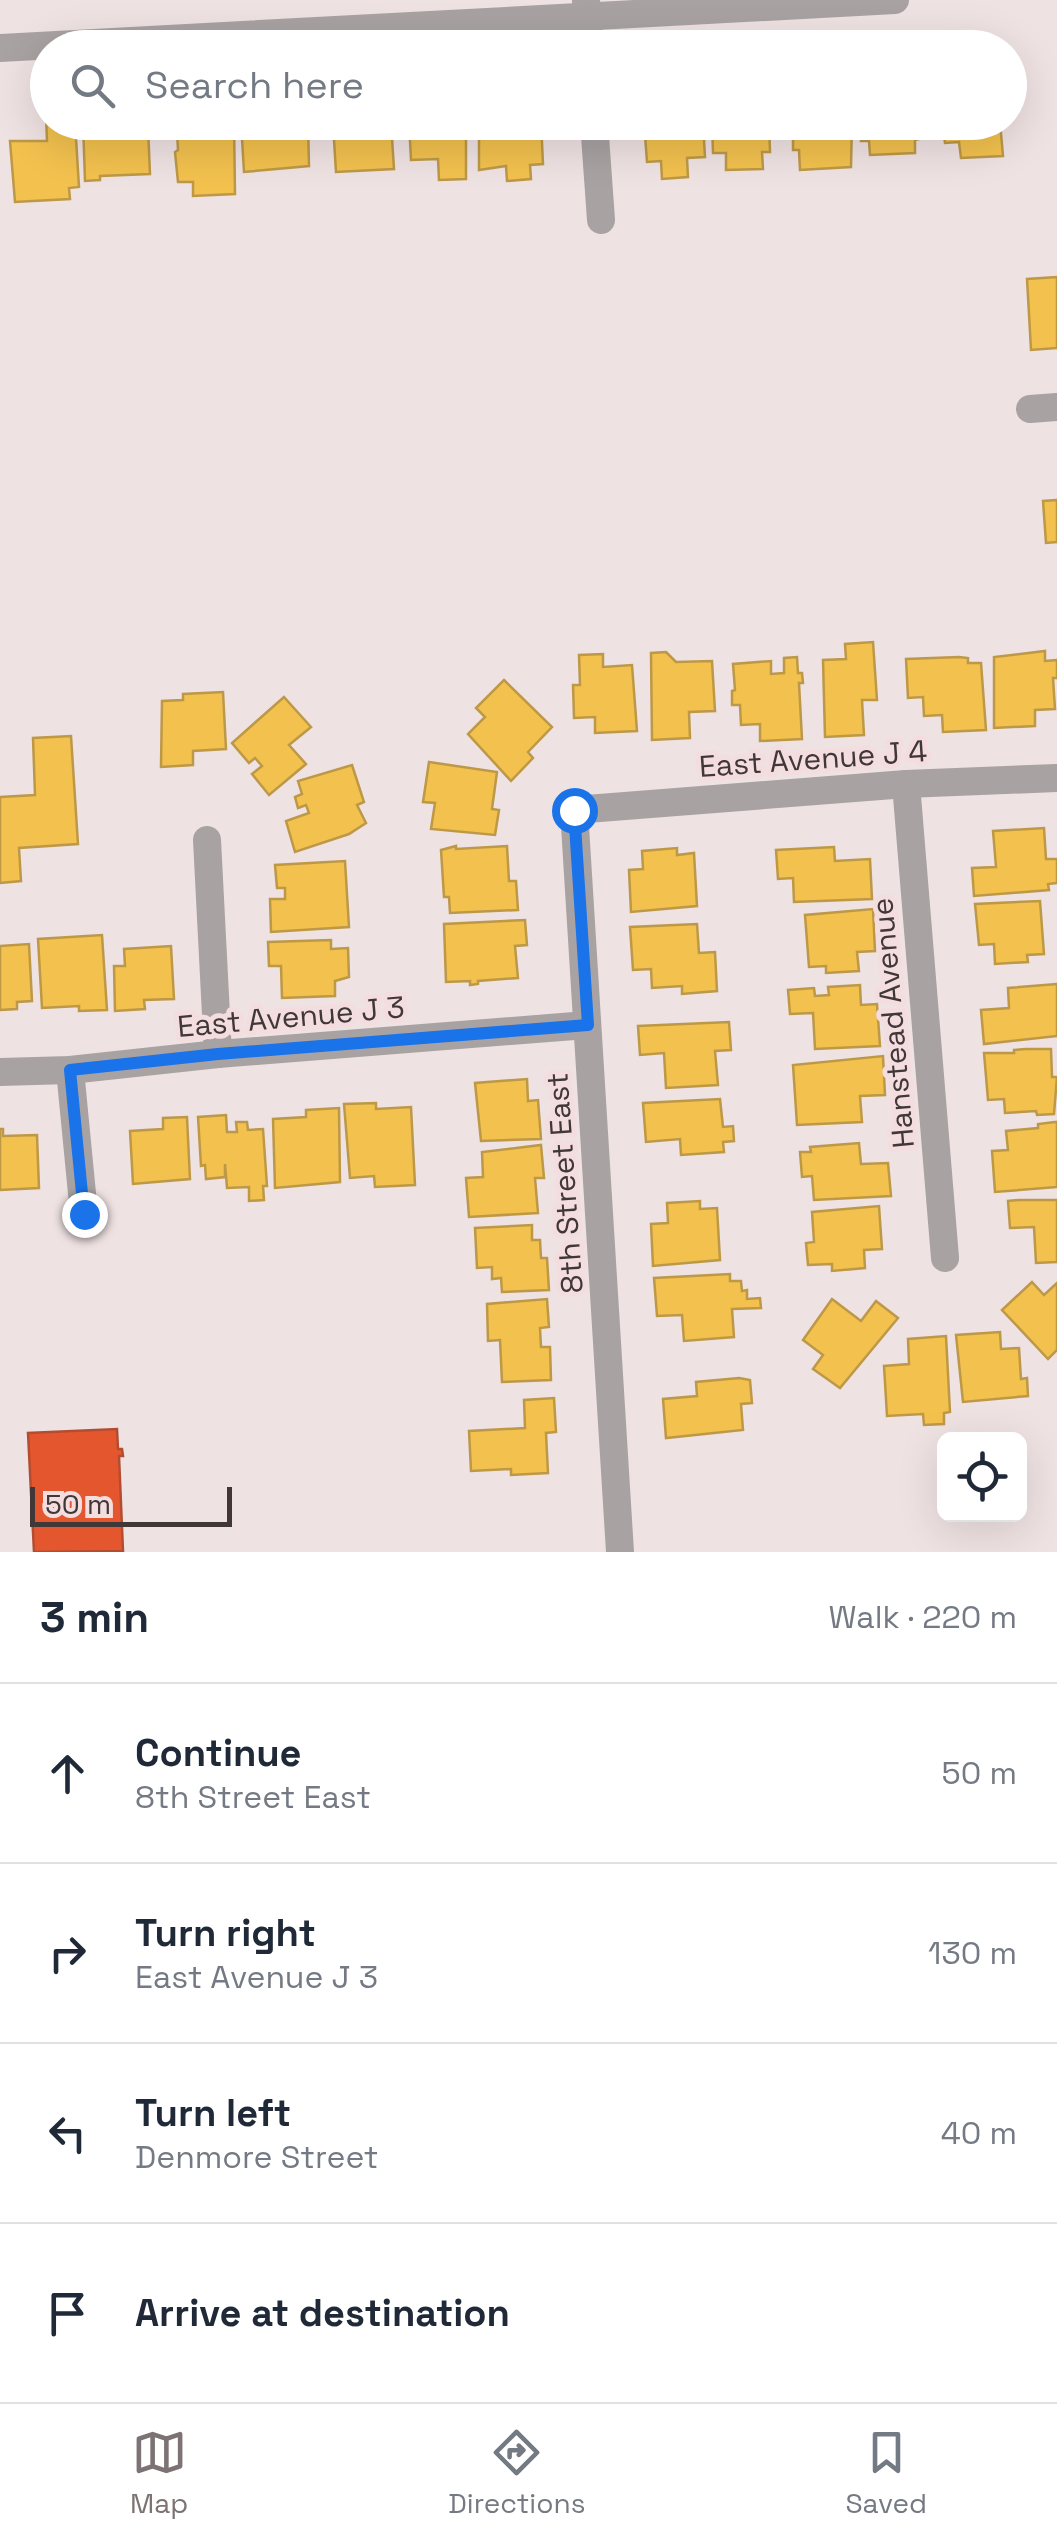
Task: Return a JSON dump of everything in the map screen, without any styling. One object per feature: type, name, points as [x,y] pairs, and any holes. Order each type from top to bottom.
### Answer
[{"type":"street","points":[[264,30],[587,8],[895,0]]},
{"type":"street","points":[[0,48],[30,46]]},
{"type":"street","points":[[595,140],[601,220]]},
{"type":"street","name":"East Avenue J 4","points":[[574,810],[906,784],[1057,778]]},
{"type":"street","name":"Hanstead Avenue","points":[[906,784],[945,1258]]},
{"type":"street","name":"8th Street East","points":[[574,810],[620,1552]]},
{"type":"street","points":[[207,840],[218,1054]]},
{"type":"street","name":"East Avenue J 3","points":[[0,1072],[70,1070],[218,1054],[588,1025]]},
{"type":"street","points":[[70,1070],[84,1214]]},
{"type":"building: Homes","points":[[76,140],[79,187],[69,188],[70,199],[15,202],[10,141]]},
{"type":"building: Homes","points":[[84,140],[149,140],[150,174],[100,176],[100,180],[85,181]]},
{"type":"building: Homes","points":[[177,140],[234,140],[235,194],[193,196],[193,182],[178,182]]},
{"type":"building: Homes","points":[[242,140],[308,140],[309,166],[244,172]]},
{"type":"building: Homes","points":[[334,140],[392,140],[394,169],[336,172]]},
{"type":"building: Homes","points":[[410,140],[466,140],[466,179],[439,180],[438,159],[411,160]]},
{"type":"building: Homes","points":[[479,140],[542,140],[543,164],[530,165],[531,179],[507,181],[506,166],[479,170]]},
{"type":"building: Homes","points":[[645,140],[704,140],[705,157],[687,158],[688,177],[662,179],[661,161],[647,162]]},
{"type":"building: Homes","points":[[713,140],[770,140],[770,152],[762,152],[763,169],[726,170],[726,153],[713,153]]},
{"type":"building: Homes","points":[[793,140],[852,140],[851,167],[800,170],[799,150],[793,150]]},
{"type":"building: Homes","points":[[915,140],[915,153],[870,155],[869,141],[861,141]]},
{"type":"building: Homes","points":[[945,140],[1002,140],[1003,156],[961,158],[959,142]]},
{"type":"building: Homes","points":[[1057,277],[1057,348],[1031,350],[1027,279]]},
{"type":"building: Homes","points":[[1057,500],[1057,542],[1046,543],[1043,501]]},
{"type":"building: Homes","points":[[873,642],[877,700],[862,700],[864,735],[825,737],[823,660],[846,659],[845,644]]},
{"type":"building: Homes","points":[[1045,651],[1045,661],[1057,660],[1057,678],[1053,678],[1055,709],[1035,710],[1035,726],[994,728],[994,657]]},
{"type":"building: Homes","points":[[666,652],[676,662],[712,661],[715,711],[689,712],[690,738],[652,740],[651,653]]},
{"type":"building: Homes","points":[[603,654],[603,667],[632,665],[637,731],[595,733],[595,717],[574,718],[573,685],[580,685],[579,655]]},
{"type":"building: Homes","points":[[797,657],[803,683],[799,683],[802,739],[760,741],[760,724],[741,725],[740,705],[732,705],[733,664],[771,661],[771,674],[784,673],[784,658]]},
{"type":"building: Homes","points":[[968,658],[968,663],[981,663],[986,730],[943,732],[942,715],[924,716],[923,697],[908,698],[906,659]]},
{"type":"building: Homes","points":[[504,680],[552,727],[528,752],[533,758],[511,781],[468,734],[485,717],[476,708]]},
{"type":"building: Homes","points":[[223,692],[226,749],[193,751],[193,765],[161,767],[162,701],[183,700],[183,694]]},
{"type":"building: Homes","points":[[284,697],[311,727],[289,745],[306,764],[269,795],[252,774],[262,766],[255,758],[249,763],[232,743]]},
{"type":"building: Homes","points":[[71,736],[78,844],[19,848],[21,881],[0,883],[0,797],[35,795],[33,738]]},
{"type":"building: Homes","points":[[429,762],[497,772],[492,809],[499,810],[495,835],[431,829],[435,803],[423,802]]},
{"type":"building: Homes","points":[[352,765],[364,802],[357,805],[366,823],[349,834],[295,852],[286,821],[309,813],[306,805],[298,808],[295,797],[302,794],[298,781]]},
{"type":"building: Homes","points":[[1044,828],[1046,859],[1057,859],[1057,883],[1048,884],[1049,890],[974,896],[972,868],[996,867],[993,831]]},
{"type":"building: Homes","points":[[456,846],[507,846],[509,881],[516,881],[518,910],[450,913],[449,897],[444,897],[441,850]]},
{"type":"building: Homes","points":[[834,847],[835,861],[870,859],[872,899],[794,902],[793,878],[778,879],[776,850]]},
{"type":"building: Homes","points":[[677,848],[677,855],[694,853],[697,906],[631,912],[629,870],[643,869],[642,851]]},
{"type":"building: Homes","points":[[345,861],[349,927],[271,932],[270,899],[285,899],[285,888],[277,888],[275,865]]},
{"type":"building: Homes","points":[[1040,901],[1044,954],[1027,955],[1028,962],[995,964],[994,944],[979,945],[975,904]]},
{"type":"building: Homes","points":[[873,909],[875,951],[857,952],[859,971],[826,973],[826,966],[809,967],[805,915]]},
{"type":"building: Homes","points":[[525,920],[527,945],[515,946],[518,978],[470,985],[470,981],[446,982],[444,924]]},
{"type":"building: Homes","points":[[697,924],[699,953],[715,952],[717,991],[682,994],[682,986],[652,988],[651,969],[633,970],[630,927]]},
{"type":"building: Homes","points":[[102,935],[107,1010],[79,1011],[79,1006],[42,1008],[38,939]]},
{"type":"building: Homes","points":[[331,940],[331,949],[348,948],[349,977],[335,981],[335,996],[282,998],[281,966],[269,966],[268,942]]},
{"type":"building: Homes","points":[[29,944],[32,1001],[17,1002],[17,1009],[0,1010],[0,946]]},
{"type":"building: Homes","points":[[171,946],[174,999],[144,1000],[145,1009],[115,1011],[114,966],[125,966],[124,949]]},
{"type":"building: Homes","points":[[1057,984],[1057,1036],[984,1044],[981,1010],[1009,1008],[1008,988]]},
{"type":"building: Homes","points":[[860,985],[861,1005],[877,1004],[880,1046],[815,1049],[813,1013],[790,1014],[788,990],[814,988],[815,996],[829,995],[828,987]]},
{"type":"building: Homes","points":[[729,1022],[731,1050],[715,1051],[718,1085],[666,1088],[664,1053],[640,1055],[638,1026]]},
{"type":"building: Homes","points":[[1051,1049],[1052,1077],[1057,1077],[1054,1114],[1005,1113],[1004,1099],[988,1100],[984,1053]]},
{"type":"building: Homes","points":[[883,1056],[885,1095],[860,1096],[862,1122],[797,1125],[793,1065]]},
{"type":"building: Homes","points":[[527,1079],[528,1101],[538,1100],[541,1139],[481,1141],[475,1083]]},
{"type":"building: Homes","points":[[720,1099],[723,1127],[733,1126],[734,1141],[723,1142],[724,1152],[681,1155],[680,1139],[646,1142],[643,1103]]},
{"type":"building: Homes","points":[[376,1103],[376,1109],[411,1107],[415,1185],[375,1187],[374,1176],[350,1178],[344,1104]]},
{"type":"building: Homes","points":[[339,1108],[340,1182],[275,1188],[273,1119],[306,1117],[306,1110]]},
{"type":"building: Homes","points":[[226,1115],[227,1132],[237,1132],[236,1122],[247,1122],[248,1130],[263,1129],[267,1186],[263,1186],[264,1200],[249,1201],[249,1187],[227,1188],[225,1164],[225,1177],[206,1179],[205,1165],[201,1166],[198,1117]]},
{"type":"building: Homes","points":[[187,1117],[190,1179],[133,1184],[130,1131],[163,1129],[163,1118]]},
{"type":"building: Homes","points":[[1057,1122],[1057,1187],[995,1192],[992,1151],[1008,1150],[1006,1131]]},
{"type":"building: Homes","points":[[0,1129],[3,1136],[37,1135],[39,1188],[0,1190]]},
{"type":"building: Homes","points":[[859,1143],[861,1164],[888,1163],[891,1196],[814,1200],[812,1176],[802,1177],[800,1152],[811,1152],[810,1147]]},
{"type":"building: Homes","points":[[541,1145],[544,1178],[535,1178],[538,1213],[469,1217],[466,1178],[483,1177],[482,1152]]},
{"type":"building: Homes","points":[[1057,1200],[1057,1262],[1036,1263],[1034,1227],[1010,1228],[1008,1201]]},
{"type":"building: Homes","points":[[700,1201],[700,1209],[717,1208],[720,1260],[653,1266],[651,1224],[668,1223],[667,1203]]},
{"type":"building: Homes","points":[[879,1206],[882,1249],[864,1250],[865,1268],[832,1271],[832,1264],[808,1265],[806,1243],[814,1242],[812,1212]]},
{"type":"building: Homes","points":[[532,1225],[532,1240],[540,1240],[541,1258],[547,1258],[549,1290],[502,1292],[501,1278],[492,1279],[492,1267],[477,1268],[475,1228]]},
{"type":"building: Homes","points":[[730,1274],[730,1281],[741,1281],[747,1299],[760,1298],[761,1308],[732,1309],[734,1337],[684,1341],[682,1315],[657,1316],[654,1278]]},
{"type":"building: Homes","points":[[1032,1282],[1044,1295],[1057,1283],[1057,1350],[1048,1359],[1002,1310]]},
{"type":"building: Homes","points":[[547,1299],[549,1327],[540,1328],[541,1347],[550,1347],[551,1380],[502,1382],[500,1340],[488,1341],[487,1304]]},
{"type":"building: Homes","points":[[832,1299],[861,1321],[876,1301],[898,1318],[840,1388],[813,1369],[823,1355],[803,1340]]},
{"type":"building: Homes","points":[[1000,1332],[1001,1349],[1019,1348],[1021,1379],[1027,1378],[1028,1396],[963,1402],[956,1335]]},
{"type":"building: Homes","points":[[946,1336],[950,1412],[944,1413],[944,1424],[924,1425],[923,1414],[887,1416],[884,1366],[909,1364],[908,1339]]},
{"type":"building: Homes","points":[[750,1380],[752,1403],[741,1404],[743,1430],[666,1438],[663,1399],[697,1396],[696,1382]]},
{"type":"building: Homes","points":[[554,1398],[556,1432],[546,1433],[548,1473],[511,1475],[511,1469],[471,1471],[469,1431],[525,1428],[524,1400]]},
{"type":"building: Shops","points":[[117,1429],[118,1449],[122,1449],[123,1456],[119,1456],[123,1551],[34,1552],[28,1433]]},
{"type":"route","points":[[84,1214],[70,1070],[218,1054],[588,1025],[574,810]]}]
